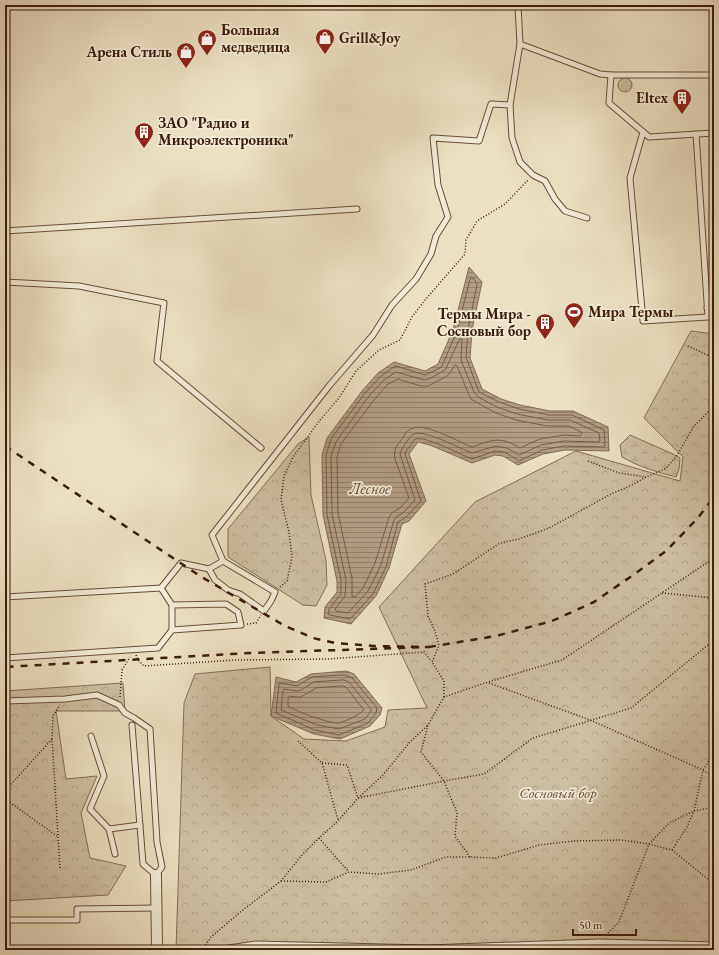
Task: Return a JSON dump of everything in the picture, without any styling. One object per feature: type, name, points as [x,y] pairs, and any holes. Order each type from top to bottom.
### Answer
[{"type":"street","points":[[156,875],[157,950]]},
{"type":"lane","points":[[518,5],[520,44],[510,105],[512,138],[520,162],[533,175],[545,180],[555,199],[565,212],[587,218]]},
{"type":"lane","points":[[520,44],[600,74],[714,75]]},
{"type":"lane","points":[[612,75],[609,103],[649,137],[714,133]]},
{"type":"lane","points":[[209,569],[215,580],[228,590],[240,594],[264,610],[271,601],[275,592],[223,561],[212,536],[329,386],[373,335],[392,305],[416,279],[431,254],[436,236],[448,217],[438,185],[433,138],[479,141],[491,104],[510,105]]},
{"type":"lane","points":[[643,132],[630,178],[643,320],[708,317],[696,134]]},
{"type":"lane","points":[[5,231],[357,208]]},
{"type":"lane","points":[[5,282],[79,286],[164,303],[157,361],[261,448]]},
{"type":"lane","points":[[707,308],[714,305]]},
{"type":"lane","points":[[5,597],[161,588],[181,563],[209,569],[223,561]]},
{"type":"lane","points":[[5,658],[158,648],[172,630],[172,605],[161,588]]},
{"type":"lane","points":[[172,605],[226,604],[238,612],[242,625],[172,630]]},
{"type":"lane","points":[[5,701],[97,695],[119,705],[125,713],[150,729],[157,842],[162,867],[156,875],[143,864],[132,725]]},
{"type":"lane","points":[[91,736],[104,776],[90,809],[109,829],[115,854]]},
{"type":"lane","points":[[109,829],[140,825]]},
{"type":"lane","points":[[7,950],[7,920],[77,920],[77,909],[157,908]]},
{"type":"lane","points":[[215,950],[256,944],[427,948],[599,942],[714,945]]},
{"type":"path","points":[[275,592],[287,581],[292,557],[289,532],[281,500],[284,476],[293,457],[320,420],[339,398],[356,371],[379,350],[400,340],[412,317],[465,254],[466,240],[477,221],[505,204],[533,175]]},
{"type":"path","points":[[688,346],[714,358]]},
{"type":"path","points":[[432,662],[439,645],[435,631],[428,616],[425,584],[453,574],[500,543],[519,539],[549,528],[611,494],[665,469],[676,457],[694,426],[710,410],[714,411]]},
{"type":"path","points":[[588,461],[619,473],[646,477]]},
{"type":"path","points":[[444,697],[562,660],[714,558]]},
{"type":"path","points":[[662,593],[714,598]]},
{"type":"path","points":[[242,625],[256,623],[264,610]]},
{"type":"path","points":[[358,798],[484,774],[533,738],[631,708],[714,640]]},
{"type":"path","points":[[134,650],[138,660],[144,666],[235,660],[328,659],[424,652],[444,681],[444,697],[428,725],[421,752],[444,781],[457,813],[455,836],[470,857]]},
{"type":"path","points":[[119,705],[122,670],[134,650]]},
{"type":"path","points":[[488,682],[590,720],[703,770],[714,777]]},
{"type":"path","points":[[60,868],[52,738],[53,716],[65,698]]},
{"type":"path","points":[[202,950],[211,937],[244,909],[281,881],[302,855],[338,821],[358,798],[383,775],[409,743],[428,725]]},
{"type":"path","points":[[5,791],[52,738]]},
{"type":"path","points":[[298,741],[322,763],[338,821]]},
{"type":"path","points":[[672,850],[687,827],[694,811],[703,770],[714,753]]},
{"type":"path","points":[[322,763],[347,764],[358,798]]},
{"type":"path","points":[[5,799],[58,836]]},
{"type":"path","points":[[599,942],[619,922],[650,844],[669,824],[694,811],[714,806]]},
{"type":"path","points":[[319,838],[349,872]]},
{"type":"path","points":[[281,881],[326,882],[349,872],[378,874],[411,870],[446,857],[496,858],[539,845],[574,841],[621,840],[650,844],[672,850],[714,884]]},
{"type":"green space","points":[[625,78],[630,80],[632,85],[630,90],[625,92],[620,90],[618,85],[620,80]]},
{"type":"green space","name":"Сосновый бор","points":[[691,331],[714,334],[714,950],[176,950],[184,703],[195,674],[270,667],[271,716],[304,739],[346,741],[385,727],[388,710],[427,708],[379,607],[475,502],[576,451],[680,481],[683,457],[644,418]]},
{"type":"green space","points":[[630,435],[680,458],[679,469],[676,477],[628,461],[622,457],[620,445]]},
{"type":"green space","points":[[309,437],[311,495],[326,560],[327,585],[316,606],[303,605],[228,557],[228,529],[298,444]]},
{"type":"green space","points":[[123,683],[125,711],[56,711],[66,779],[97,776],[81,813],[90,858],[126,866],[108,895],[5,901],[5,691]]},
{"type":"water","name":"Лесное","points":[[469,267],[482,282],[472,330],[470,358],[482,389],[501,399],[520,405],[550,411],[573,411],[608,427],[609,451],[565,450],[543,454],[518,465],[503,456],[495,455],[472,463],[430,445],[418,442],[409,454],[426,501],[409,521],[402,524],[389,568],[376,596],[351,624],[324,618],[325,607],[337,592],[337,581],[323,515],[322,455],[327,438],[362,391],[378,373],[394,362],[425,371],[438,364],[453,330]]},
{"type":"water","points":[[346,671],[354,674],[382,708],[380,715],[370,726],[340,739],[314,734],[271,716],[276,677],[296,682],[311,674]]},
{"type":"railway","points":[[5,446],[200,576],[285,626],[313,638],[335,643],[374,646],[429,647],[249,653],[5,667]]},
{"type":"railway","points":[[429,647],[496,636],[552,621],[594,602],[666,551],[697,519],[714,497]]},
{"type":"place","name":"Grill&Joy","points":[[325,55]]},
{"type":"place","name":"Большая медведица","points":[[207,56]]},
{"type":"place","name":"Арена Стиль","points":[[186,69]]},
{"type":"place","name":"Eltex","points":[[682,115]]},
{"type":"place","name":"ЗАО \"Радио и Микроэлектроника\"","points":[[144,149]]},
{"type":"place","name":"Мира Термы","points":[[574,329]]},
{"type":"place","name":"Термы Мира - Сосновый бор","points":[[545,340]]}]
